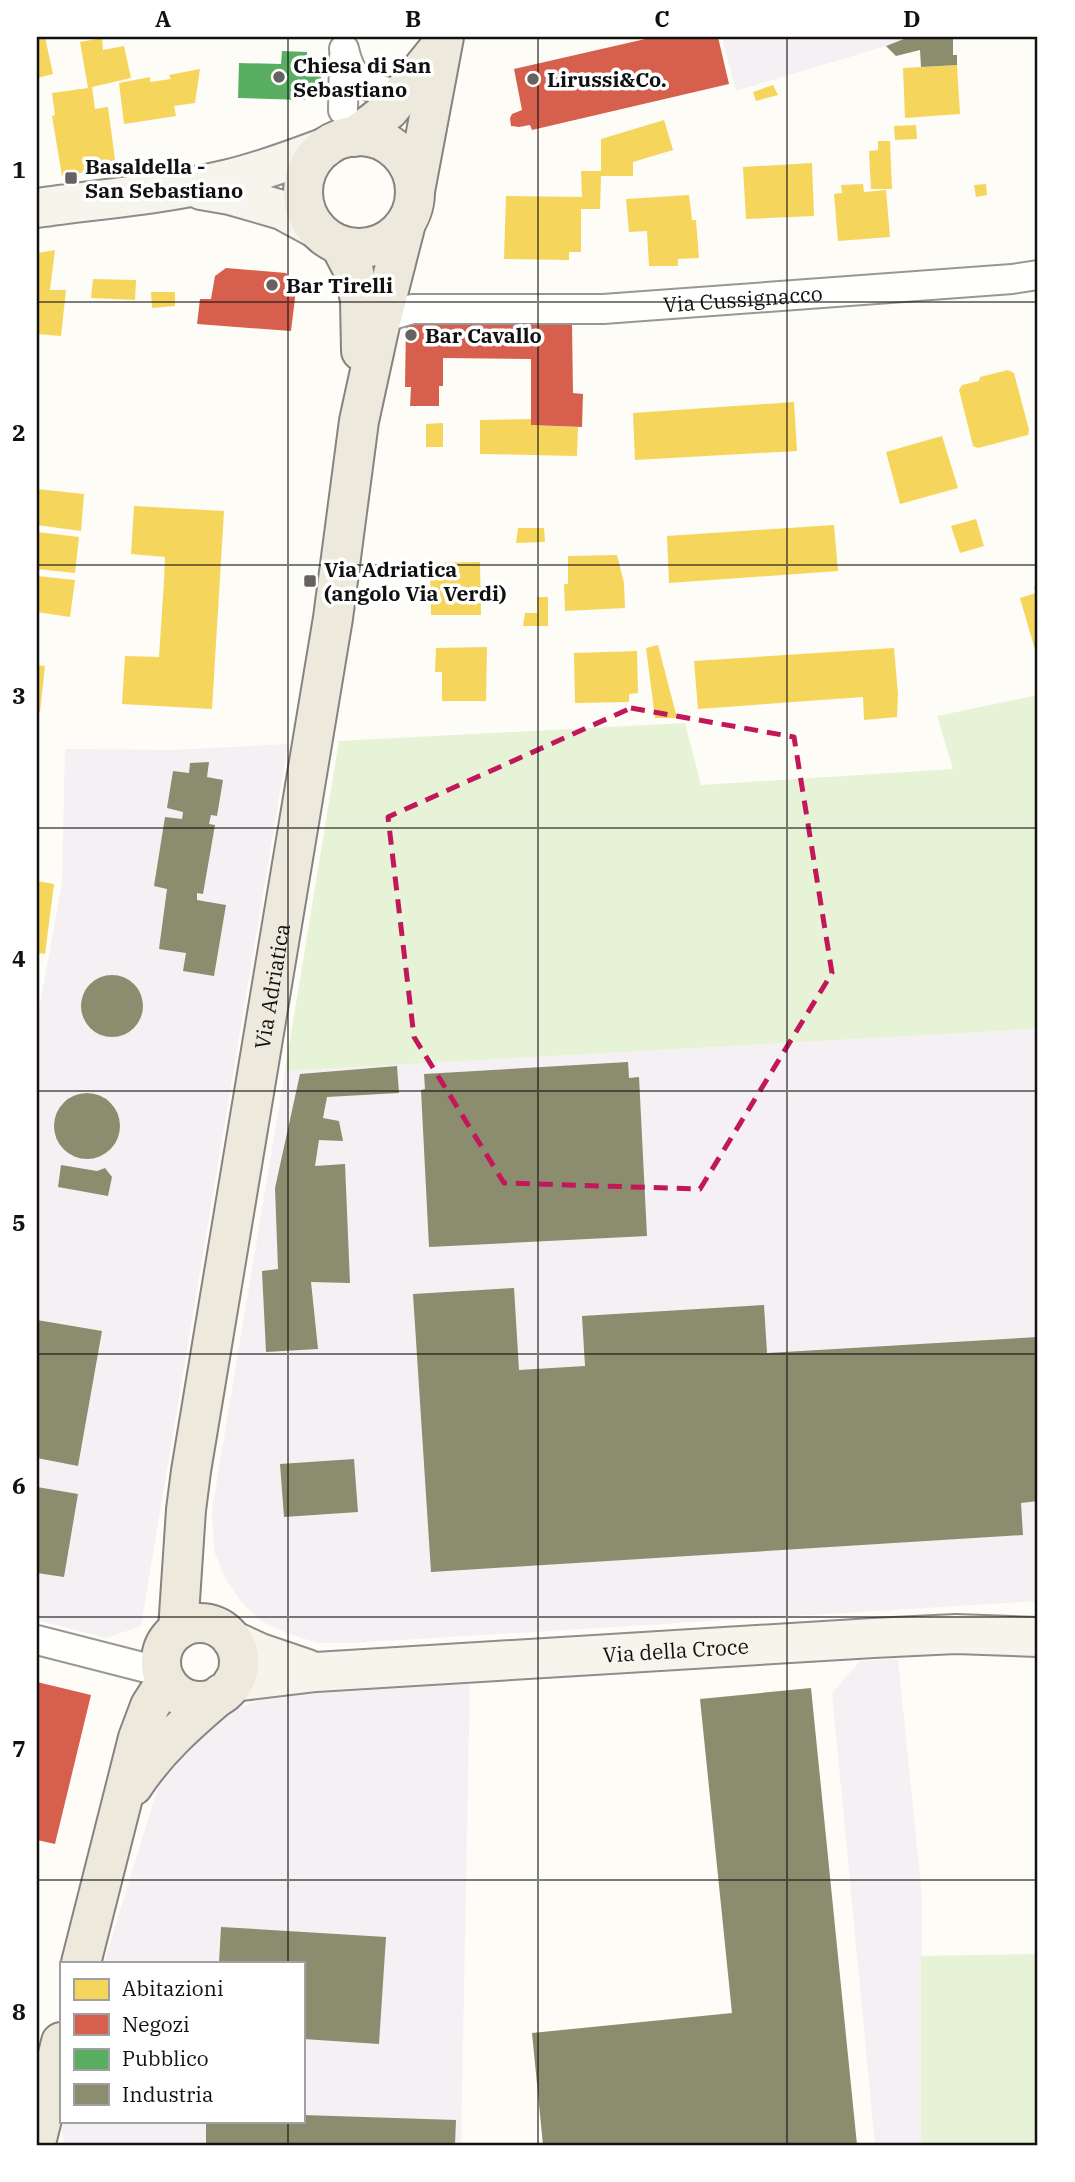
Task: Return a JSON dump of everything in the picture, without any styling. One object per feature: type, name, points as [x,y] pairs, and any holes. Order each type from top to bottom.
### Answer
[{"type":"main road","name":"Via Adriatica","points":[[341,131],[389,110],[443,40]]},
{"type":"main road","name":"Via Adriatica","points":[[81,1962],[138,1738],[164,1677],[160,1660],[163,1648],[178,1630],[191,1471],[331,630],[359,421],[406,224],[443,40]]},
{"type":"main road","points":[[328,237],[307,211],[303,194],[304,183],[316,157],[341,131]]},
{"type":"main road","points":[[37,208],[227,179],[276,166],[341,131],[376,139],[394,149],[411,169],[406,224],[392,238],[363,248],[328,237],[282,209],[186,187]]},
{"type":"main road","name":"Via Adriatica","points":[[328,237],[354,272],[360,300],[359,421]]},
{"type":"main road","name":"Via Adriatica","points":[[121,1806],[160,1749],[228,1688],[237,1672],[237,1650],[197,1586],[183,1551]]},
{"type":"main road","points":[[178,1630],[198,1623],[226,1634]]},
{"type":"main road","name":"Via della Croce","points":[[226,1634],[260,1653],[316,1672]]},
{"type":"main road","name":"Via della Croce","points":[[228,1688],[316,1672],[956,1634],[1038,1637]]},
{"type":"main road","points":[[164,1677],[174,1691],[185,1698],[210,1699],[228,1688]]},
{"type":"main road","points":[[37,2139],[60,2046]]},
{"type":"street","points":[[344,43],[348,68],[356,79],[366,85],[401,95]]},
{"type":"street","points":[[341,131],[344,43]]},
{"type":"street","name":"Via Cussignacco","points":[[406,224],[405,276],[414,289],[447,308]]},
{"type":"street","name":"Via Cussignacco","points":[[380,325],[389,316],[404,310],[603,309],[1038,275]]},
{"type":"street","points":[[37,1640],[164,1677]]},
{"type":"highlighted area","points":[[631,708],[794,737],[832,973],[700,1189],[504,1183],[414,1037],[388,817]]},
{"type":"shaded area","points":[[722,37],[909,37],[736,91]]},
{"type":"shaded area","points":[[288,744],[141,1626],[106,1638],[37,1620],[37,1021],[62,883],[65,749],[173,750]]},
{"type":"shaded area","points":[[1035,1029],[1038,1068],[1038,1601],[352,1643],[318,1643],[289,1634],[261,1621],[242,1603],[226,1580],[214,1551],[212,1510],[285,1071]]},
{"type":"shaded area","points":[[898,1659],[922,1897],[921,2145],[875,2145],[832,1693],[860,1661]]},
{"type":"shaded area","points":[[470,1680],[461,2145],[64,2145],[61,2122],[304,2122],[304,1962],[104,1962],[157,1790],[170,1767],[213,1724],[238,1708],[268,1697],[296,1691]]},
{"type":"green space","points":[[1038,695],[1038,1068],[1034,1029],[285,1071],[339,741],[685,723],[701,785],[953,769],[937,716]]},
{"type":"green space","points":[[1038,1954],[1038,2145],[921,2145],[921,1956]]},
{"type":"building: Abitazioni","points":[[37,37],[45,37],[53,74],[37,78]]},
{"type":"building: Abitazioni","points":[[102,38],[103,50],[124,46],[131,78],[92,87],[95,109],[108,107],[116,167],[62,176],[52,116],[55,115],[52,93],[88,88],[80,42]]},
{"type":"building: Abitazioni","points":[[957,65],[960,114],[905,118],[903,68]]},
{"type":"building: Abitazioni","points":[[200,69],[195,103],[174,106],[176,116],[124,124],[119,83],[150,77],[150,82],[171,79],[169,75]]},
{"type":"building: Abitazioni","points":[[773,85],[778,95],[756,101],[753,92]]},
{"type":"building: Abitazioni","points":[[664,120],[673,150],[633,162],[633,176],[601,176],[600,209],[581,209],[581,252],[569,252],[569,260],[504,259],[506,196],[582,197],[581,171],[601,171],[601,139]]},
{"type":"building: Abitazioni","points":[[916,125],[917,139],[895,140],[894,126]]},
{"type":"building: Abitazioni","points":[[878,141],[890,141],[892,189],[871,189],[869,151],[878,150]]},
{"type":"building: Abitazioni","points":[[812,163],[814,216],[746,219],[743,167]]},
{"type":"building: Abitazioni","points":[[863,184],[864,192],[886,190],[890,237],[838,241],[834,194],[842,193],[841,185]]},
{"type":"building: Abitazioni","points":[[986,184],[987,195],[976,197],[974,185]]},
{"type":"building: Abitazioni","points":[[689,195],[692,220],[696,220],[699,258],[678,259],[678,266],[649,266],[647,231],[629,232],[626,199]]},
{"type":"building: Abitazioni","points":[[55,250],[50,290],[66,290],[61,336],[37,334],[37,253]]},
{"type":"building: Abitazioni","points":[[93,279],[136,280],[135,300],[91,298]]},
{"type":"building: Abitazioni","points":[[151,292],[175,292],[175,306],[152,308]]},
{"type":"building: Abitazioni","points":[[1008,370],[1014,373],[1028,435],[978,448],[973,446],[959,390],[962,385],[979,381],[980,377]]},
{"type":"building: Abitazioni","points":[[794,402],[797,451],[635,460],[633,413]]},
{"type":"building: Abitazioni","points":[[531,419],[531,425],[578,427],[577,456],[480,454],[480,420]]},
{"type":"building: Abitazioni","points":[[443,423],[443,447],[426,447],[426,424]]},
{"type":"building: Abitazioni","points":[[942,436],[958,488],[900,504],[886,452]]},
{"type":"building: Abitazioni","points":[[37,489],[84,494],[81,531],[37,525]]},
{"type":"building: Abitazioni","points":[[134,506],[224,511],[212,709],[122,704],[125,656],[159,657],[164,581],[165,557],[131,554]]},
{"type":"building: Abitazioni","points":[[976,519],[984,546],[960,553],[951,526]]},
{"type":"building: Abitazioni","points":[[834,525],[838,571],[669,583],[667,536]]},
{"type":"building: Abitazioni","points":[[518,528],[544,528],[545,542],[516,543]]},
{"type":"building: Abitazioni","points":[[37,532],[79,537],[75,573],[37,569]]},
{"type":"building: Abitazioni","points":[[617,555],[624,583],[625,608],[565,611],[564,584],[568,584],[568,556]]},
{"type":"building: Abitazioni","points":[[480,562],[481,615],[431,615],[430,563]]},
{"type":"building: Abitazioni","points":[[37,576],[75,580],[70,617],[37,612]]},
{"type":"building: Abitazioni","points":[[1038,586],[1038,660],[1020,598],[1036,593],[1034,587]]},
{"type":"building: Abitazioni","points":[[537,597],[548,597],[548,626],[523,626],[525,613],[537,613]]},
{"type":"building: Abitazioni","points":[[658,645],[677,718],[655,718],[646,648]]},
{"type":"building: Abitazioni","points":[[487,647],[486,701],[442,701],[442,672],[435,672],[436,648]]},
{"type":"building: Abitazioni","points":[[894,648],[897,717],[864,720],[863,697],[698,709],[694,661]]},
{"type":"building: Abitazioni","points":[[637,651],[638,693],[629,694],[629,702],[575,703],[574,653]]},
{"type":"building: Abitazioni","points":[[37,665],[45,666],[40,712],[37,712]]},
{"type":"building: Abitazioni","points":[[37,881],[54,884],[45,954],[37,953]]},
{"type":"building: Negozi","points":[[654,37],[718,37],[729,84],[532,130],[530,125],[511,126],[512,114],[522,110],[514,69]]},
{"type":"building: Negozi","points":[[226,268],[286,273],[292,281],[297,282],[291,331],[197,324],[200,299],[211,299],[215,276]]},
{"type":"building: Negozi","points":[[406,322],[572,324],[573,393],[583,394],[582,427],[531,425],[531,359],[443,358],[443,386],[439,386],[439,406],[410,406],[411,387],[405,387]]},
{"type":"building: Negozi","points":[[37,1682],[91,1695],[55,1844],[37,1840]]},
{"type":"building: Pubblico","name":"Chiesa di San Sebastiano","points":[[282,51],[307,52],[307,72],[316,73],[324,80],[323,91],[315,96],[305,97],[305,100],[238,98],[239,63],[281,64]]},
{"type":"building: Industria","points":[[909,37],[953,37],[953,55],[957,55],[957,65],[921,67],[920,50],[896,56],[886,46]]},
{"type":"building: Industria","points":[[209,762],[207,777],[223,780],[217,816],[211,815],[209,824],[215,825],[203,894],[197,893],[197,900],[226,905],[214,976],[183,971],[186,953],[159,949],[167,889],[154,886],[165,817],[182,819],[183,812],[167,808],[173,771],[189,773],[190,763]]},
{"type":"building: Industria","points":[[106,975],[118,975],[134,984],[141,994],[141,1018],[134,1028],[118,1037],[106,1037],[95,1032],[86,1023],[81,1012],[81,1000],[86,989],[95,980]]},
{"type":"building: Industria","points":[[628,1062],[629,1078],[639,1077],[647,1236],[429,1247],[421,1090],[425,1089],[424,1074]]},
{"type":"building: Industria","points":[[397,1066],[399,1093],[327,1097],[323,1118],[339,1121],[343,1141],[319,1140],[315,1166],[345,1164],[350,1283],[311,1282],[318,1349],[266,1352],[262,1271],[278,1269],[275,1188],[300,1074]]},
{"type":"building: Industria","points":[[81,1093],[93,1093],[105,1098],[115,1108],[120,1126],[118,1139],[105,1154],[93,1159],[81,1159],[69,1154],[59,1144],[54,1132],[54,1120],[59,1108],[69,1098]]},
{"type":"building: Industria","points":[[61,1165],[97,1171],[105,1168],[112,1177],[108,1196],[58,1187]]},
{"type":"building: Industria","points":[[514,1288],[519,1370],[585,1366],[582,1316],[764,1305],[767,1353],[1038,1337],[1038,1501],[1021,1503],[1023,1535],[431,1572],[413,1294]]},
{"type":"building: Industria","points":[[37,1320],[102,1331],[78,1466],[37,1458]]},
{"type":"building: Industria","points":[[354,1459],[358,1512],[284,1517],[280,1464]]},
{"type":"building: Industria","points":[[37,1487],[78,1494],[64,1577],[37,1573]]},
{"type":"building: Industria","points":[[811,1688],[857,2145],[543,2145],[532,2033],[732,2013],[700,1699]]},
{"type":"building: Industria","points":[[221,1927],[386,1937],[379,2044],[304,2039],[304,1962],[219,1962]]},
{"type":"building: Industria","points":[[304,2115],[456,2120],[455,2145],[206,2145],[206,2122],[304,2122]]},
{"type":"place","name":"Chiesa di San Sebastiano","points":[[279,77]]},
{"type":"place","name":"Lirussi&Co.","points":[[533,79]]},
{"type":"place","name":"Basaldella - San Sebastiano","points":[[71,178]]},
{"type":"place","name":"Bar Tirelli","points":[[272,285]]},
{"type":"place","name":"Bar Cavallo","points":[[411,335]]},
{"type":"place","name":"Via Adriatica (angolo Via Verdi)","points":[[310,581]]}]
